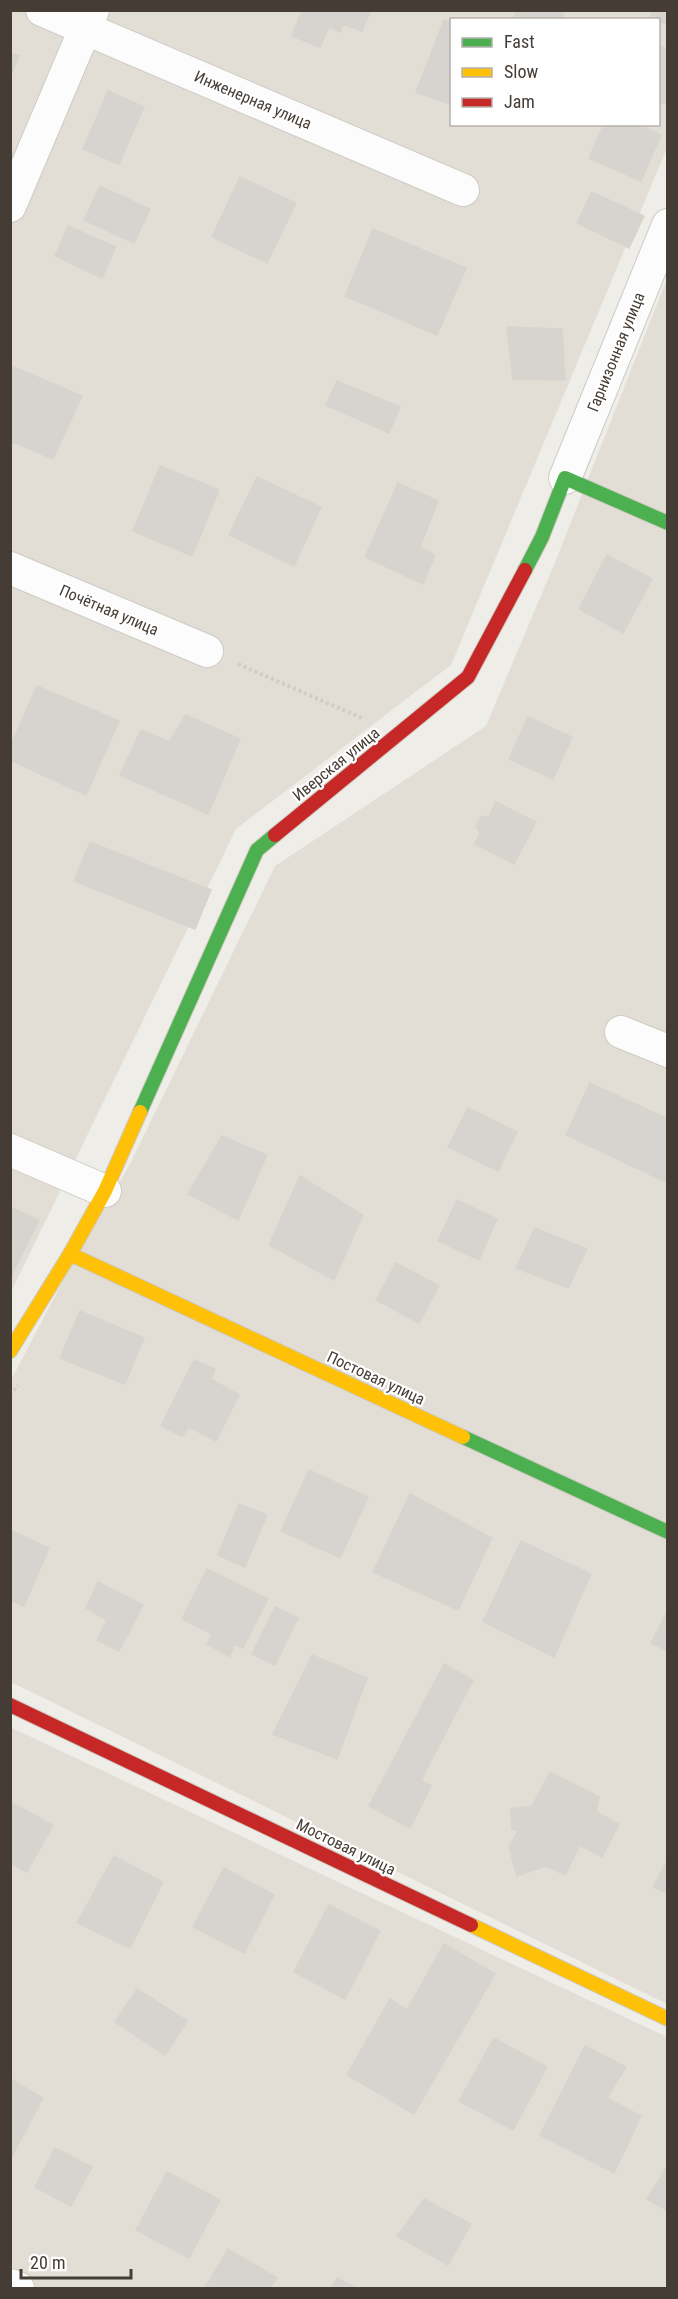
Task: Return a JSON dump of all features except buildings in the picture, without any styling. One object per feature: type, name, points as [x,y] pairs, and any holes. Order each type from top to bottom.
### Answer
[{"type":"street","name":"Инженерная улица","points":[[42,10],[89,19],[463,190]]},
{"type":"street","points":[[10,206],[89,19]]},
{"type":"street","name":"Гарнизонная улица","points":[[566,478],[668,225]]},
{"type":"street","points":[[566,478],[668,523]]},
{"type":"street","name":"Иверская улица","points":[[10,1351],[70,1254],[105,1191],[257,850],[468,677],[542,537],[566,478]]},
{"type":"street","name":"Почётная улица","points":[[10,568],[207,651]]},
{"type":"street","points":[[621,1032],[668,1051]]},
{"type":"street","points":[[10,1150],[105,1191]]},
{"type":"street","name":"Постовая улица","points":[[70,1254],[668,1532]]},
{"type":"street","name":"Мостовая улица","points":[[10,1705],[668,2019]]},
{"type":"street","points":[[10,2285],[18,2289]]},
{"type":"path","points":[[207,651],[364,719]]},
{"type":"shaded area","points":[[11,11],[667,11],[667,148],[451,665],[236,829],[11,1292]]},
{"type":"shaded area","points":[[667,279],[667,2004],[11,1682],[10,1382],[74,1260],[129,1166],[275,866],[486,726],[556,560]]},
{"type":"shaded area","points":[[10,1727],[667,2037],[667,2288],[11,2288]]},
{"type":"traffic: fast","points":[[525,570],[542,537],[565,478],[668,523]]},
{"type":"traffic: fast","points":[[140,1112],[257,850],[275,835]]},
{"type":"traffic: fast","points":[[463,1437],[668,1532]]},
{"type":"traffic: slow","points":[[10,1351],[70,1254],[105,1191],[140,1112]]},
{"type":"traffic: slow","points":[[70,1254],[463,1437]]},
{"type":"traffic: slow","points":[[471,1925],[668,2019]]},
{"type":"traffic: jam","points":[[275,835],[468,677],[525,570]]},
{"type":"traffic: jam","points":[[10,1705],[471,1925]]}]
